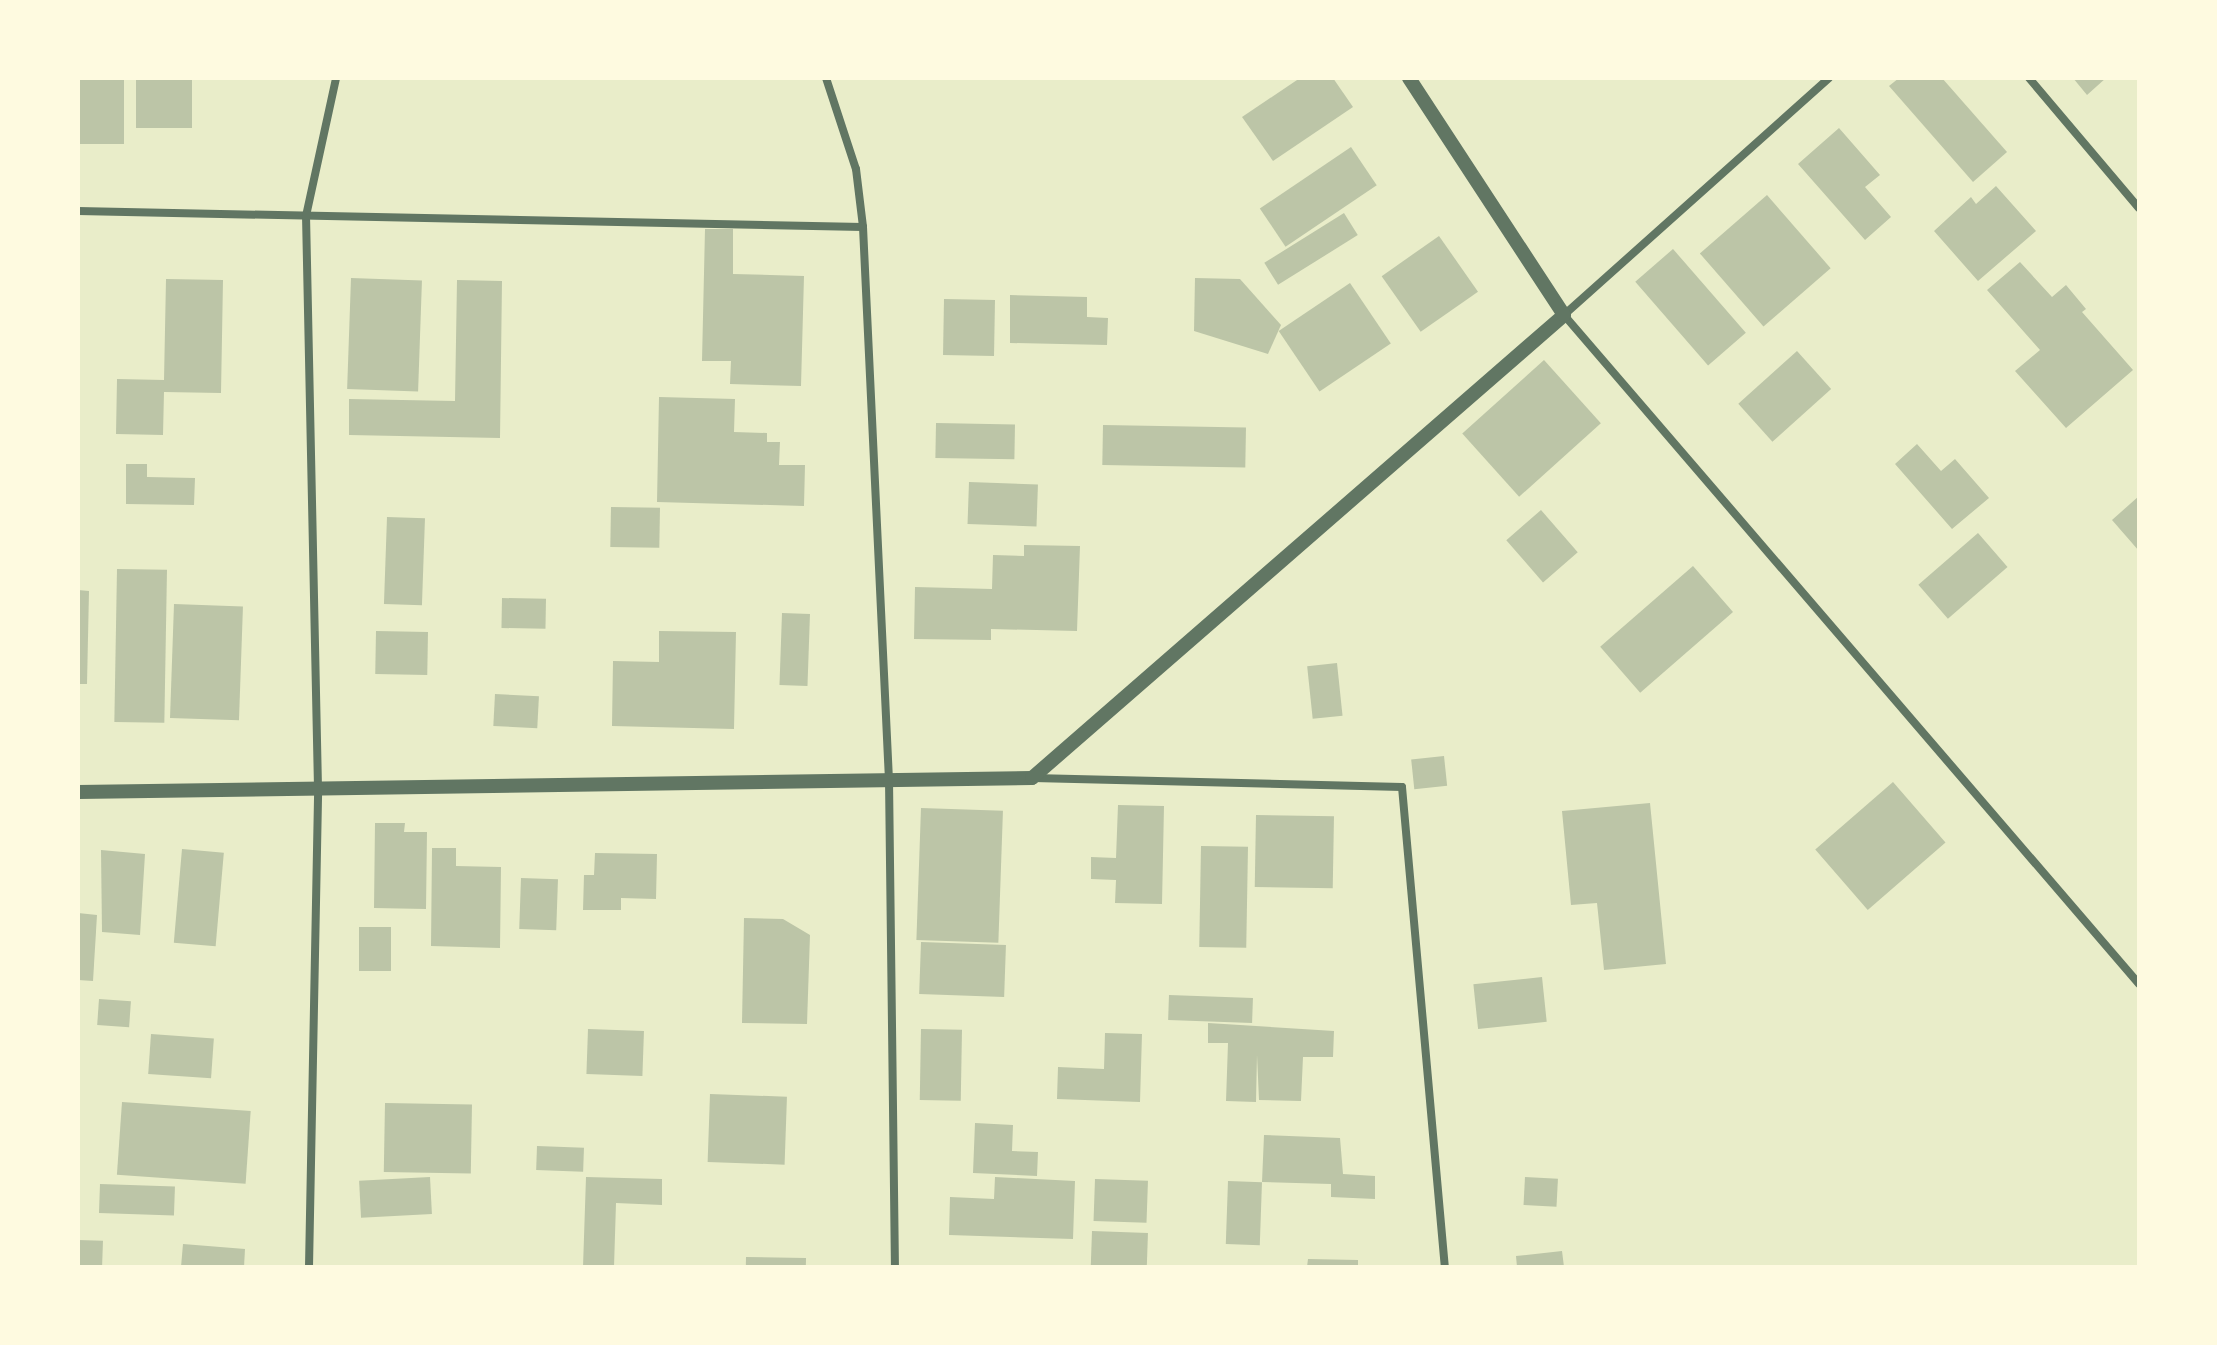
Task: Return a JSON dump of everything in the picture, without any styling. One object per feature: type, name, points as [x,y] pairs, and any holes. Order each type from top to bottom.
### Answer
[{"type":"street","points":[[309,1267],[318,788],[306,216],[336,78]]},
{"type":"street","points":[[826,78],[856,169],[863,227],[889,780],[895,1267]]},
{"type":"street","points":[[1409,78],[1564,315],[2139,984]]},
{"type":"street","points":[[1032,778],[1564,315],[1829,78]]},
{"type":"street","points":[[2029,78],[2139,208]]},
{"type":"street","points":[[78,211],[863,227]]},
{"type":"street","points":[[78,792],[1032,778],[1402,787],[1445,1267]]},
{"type":"building","points":[[78,78],[124,78],[124,144],[78,144]]},
{"type":"building","points":[[136,78],[192,78],[192,128],[136,128]]},
{"type":"building","points":[[1300,78],[1333,78],[1353,107],[1273,161],[1242,117]]},
{"type":"building","points":[[1899,78],[1942,78],[2007,152],[1973,182],[1889,86]]},
{"type":"building","points":[[2073,78],[2106,78],[2087,95]]},
{"type":"building","points":[[1839,128],[1880,175],[1865,187],[1891,217],[1865,240],[1798,164]]},
{"type":"building","points":[[1351,147],[1377,185],[1286,247],[1260,209]]},
{"type":"building","points":[[1996,186],[2036,231],[1978,281],[1934,231],[1971,197],[1976,204]]},
{"type":"building","points":[[1767,195],[1831,268],[1763,327],[1700,253]]},
{"type":"building","points":[[1344,213],[1358,235],[1278,285],[1264,263]]},
{"type":"building","points":[[705,229],[733,229],[733,274],[804,276],[801,386],[730,384],[731,361],[702,361]]},
{"type":"building","points":[[1439,236],[1478,292],[1421,332],[1382,276]]},
{"type":"building","points":[[1673,249],[1746,333],[1708,366],[1635,282]]},
{"type":"building","points":[[2020,262],[2052,297],[2066,285],[2086,309],[2082,312],[2133,370],[2066,428],[2015,371],[2040,350],[1987,290]]},
{"type":"building","points":[[351,278],[422,280],[418,391],[347,389]]},
{"type":"building","points":[[1195,278],[1240,279],[1281,325],[1268,354],[1194,331]]},
{"type":"building","points":[[166,279],[223,280],[221,393],[164,392],[163,435],[116,434],[117,379],[164,380]]},
{"type":"building","points":[[457,280],[502,281],[500,438],[349,435],[349,399],[455,401]]},
{"type":"building","points":[[1350,283],[1391,344],[1320,392],[1279,331]]},
{"type":"building","points":[[1010,295],[1087,297],[1087,317],[1108,318],[1107,345],[1010,343]]},
{"type":"building","points":[[944,299],[995,300],[994,356],[943,355]]},
{"type":"building","points":[[1797,351],[1831,389],[1772,442],[1738,404]]},
{"type":"building","points":[[1544,360],[1601,423],[1519,497],[1462,434]]},
{"type":"building","points":[[659,397],[735,399],[734,432],[767,433],[767,442],[780,442],[779,465],[805,465],[804,506],[657,502]]},
{"type":"building","points":[[936,423],[1015,424],[1014,459],[935,458]]},
{"type":"building","points":[[1103,425],[1246,427],[1245,467],[1102,465]]},
{"type":"building","points":[[1917,444],[1941,471],[1955,459],[1989,498],[1952,529],[1895,464]]},
{"type":"building","points":[[126,464],[147,464],[147,477],[195,478],[194,505],[126,504]]},
{"type":"building","points":[[969,482],[1038,484],[1036,526],[968,524]]},
{"type":"building","points":[[2139,496],[2139,551],[2112,520]]},
{"type":"building","points":[[611,507],[660,508],[659,548],[610,547]]},
{"type":"building","points":[[1541,510],[1578,552],[1543,582],[1506,540]]},
{"type":"building","points":[[387,517],[425,518],[422,605],[384,604]]},
{"type":"building","points":[[1978,533],[2008,567],[1948,619],[1918,585]]},
{"type":"building","points":[[1024,545],[1080,546],[1077,631],[991,629],[991,640],[914,639],[915,587],[992,589],[993,555],[1024,556]]},
{"type":"building","points":[[1693,566],[1733,612],[1640,693],[1600,647]]},
{"type":"building","points":[[117,569],[167,570],[164,723],[114,722]]},
{"type":"building","points":[[78,590],[89,591],[87,684],[78,684]]},
{"type":"building","points":[[502,598],[546,599],[545,629],[501,628]]},
{"type":"building","points":[[174,604],[243,606],[239,720],[170,718]]},
{"type":"building","points":[[782,613],[810,614],[807,686],[779,685]]},
{"type":"building","points":[[376,631],[428,632],[427,675],[375,674]]},
{"type":"building","points":[[659,631],[736,632],[734,729],[612,726],[613,661],[659,662]]},
{"type":"building","points":[[1337,663],[1343,716],[1313,719],[1307,666]]},
{"type":"building","points":[[495,694],[539,696],[537,728],[493,726]]},
{"type":"building","points":[[1444,756],[1447,786],[1414,789],[1411,759]]},
{"type":"building","points":[[1893,782],[1945,842],[1868,910],[1815,850]]},
{"type":"building","points":[[1650,803],[1666,964],[1604,970],[1597,903],[1571,905],[1562,811]]},
{"type":"building","points":[[1118,805],[1164,806],[1162,904],[1115,903],[1116,880],[1091,879],[1091,857],[1116,858]]},
{"type":"building","points":[[921,808],[1003,811],[998,943],[916,940]]},
{"type":"building","points":[[1256,815],[1334,816],[1333,888],[1255,887]]},
{"type":"building","points":[[375,823],[405,823],[404,832],[427,832],[426,909],[374,908]]},
{"type":"building","points":[[1201,846],[1248,847],[1246,948],[1199,947]]},
{"type":"building","points":[[432,848],[456,848],[456,866],[501,867],[500,948],[431,946]]},
{"type":"building","points":[[182,849],[224,853],[216,946],[174,943]]},
{"type":"building","points":[[101,850],[145,854],[140,935],[102,932]]},
{"type":"building","points":[[595,853],[657,854],[656,899],[621,898],[621,910],[583,910],[584,875],[594,875]]},
{"type":"building","points":[[521,878],[558,879],[556,930],[519,929]]},
{"type":"building","points":[[78,913],[97,915],[93,981],[78,980]]},
{"type":"building","points":[[744,918],[783,919],[810,935],[807,1024],[742,1023]]},
{"type":"building","points":[[359,927],[391,927],[391,971],[359,971]]},
{"type":"building","points":[[921,942],[1006,945],[1004,997],[919,994]]},
{"type":"building","points":[[1542,977],[1547,1022],[1478,1029],[1473,984]]},
{"type":"building","points":[[1169,995],[1253,998],[1252,1023],[1168,1020]]},
{"type":"building","points":[[99,999],[131,1001],[129,1027],[97,1025]]},
{"type":"building","points":[[1208,1023],[1334,1031],[1333,1057],[1303,1057],[1301,1101],[1259,1100],[1257,1055],[1256,1102],[1226,1101],[1228,1043],[1208,1043]]},
{"type":"building","points":[[588,1029],[644,1031],[642,1076],[586,1074]]},
{"type":"building","points":[[921,1029],[962,1030],[961,1101],[920,1100]]},
{"type":"building","points":[[1105,1033],[1142,1034],[1140,1102],[1057,1099],[1058,1067],[1104,1069]]},
{"type":"building","points":[[151,1034],[214,1038],[211,1078],[148,1074]]},
{"type":"building","points":[[710,1094],[787,1097],[785,1165],[708,1162]]},
{"type":"building","points":[[122,1102],[251,1111],[246,1184],[117,1175]]},
{"type":"building","points":[[385,1103],[472,1105],[471,1174],[384,1172]]},
{"type":"building","points":[[975,1123],[1013,1125],[1012,1151],[1038,1152],[1037,1176],[973,1173]]},
{"type":"building","points":[[1264,1135],[1340,1138],[1343,1174],[1375,1176],[1375,1199],[1331,1197],[1331,1184],[1262,1182]]},
{"type":"building","points":[[537,1146],[584,1148],[583,1172],[536,1170]]},
{"type":"building","points":[[430,1177],[432,1214],[361,1218],[359,1181]]},
{"type":"building","points":[[586,1177],[662,1179],[662,1205],[616,1203],[614,1267],[583,1267]]},
{"type":"building","points":[[995,1177],[1075,1181],[1073,1239],[949,1235],[950,1197],[994,1199]]},
{"type":"building","points":[[1525,1177],[1558,1179],[1556,1207],[1524,1205]]},
{"type":"building","points":[[1095,1179],[1148,1181],[1147,1223],[1094,1221]]},
{"type":"building","points":[[1228,1181],[1262,1182],[1260,1245],[1226,1244]]},
{"type":"building","points":[[100,1184],[175,1187],[174,1216],[99,1213]]},
{"type":"building","points":[[1092,1231],[1148,1233],[1147,1267],[1091,1267]]},
{"type":"building","points":[[78,1240],[103,1241],[102,1267],[78,1267]]},
{"type":"building","points":[[183,1244],[245,1249],[244,1267],[181,1267]]},
{"type":"building","points":[[1562,1251],[1564,1267],[1517,1267],[1516,1256]]},
{"type":"building","points":[[746,1257],[806,1258],[806,1267],[746,1267]]},
{"type":"building","points":[[1308,1259],[1358,1260],[1358,1267],[1307,1267]]}]
